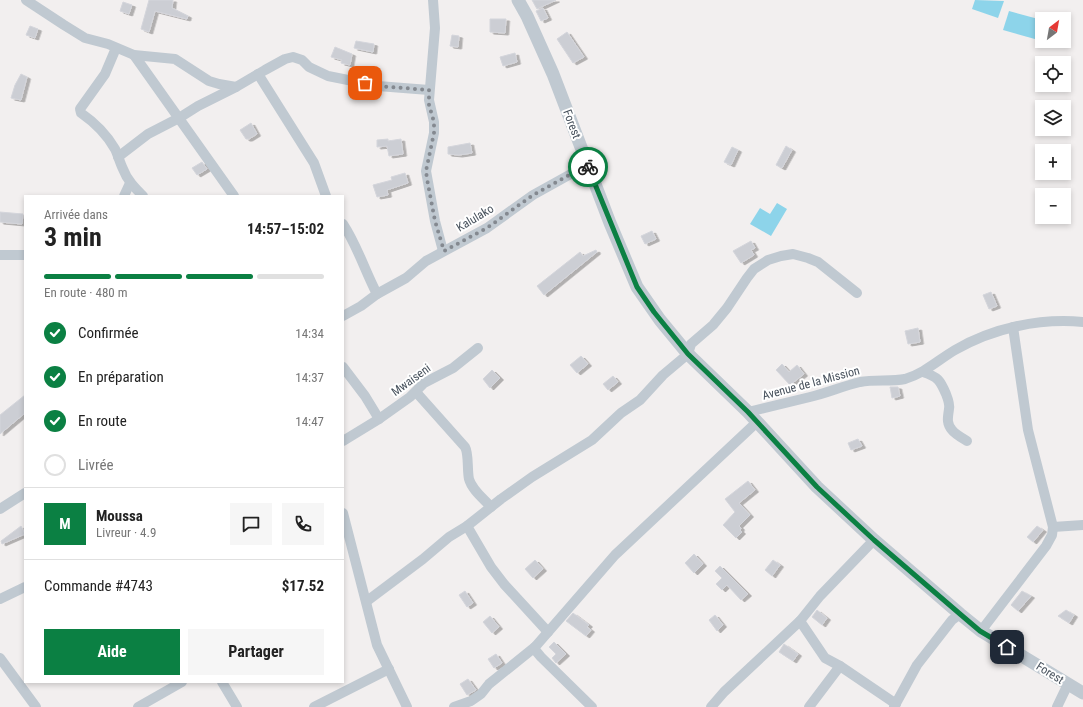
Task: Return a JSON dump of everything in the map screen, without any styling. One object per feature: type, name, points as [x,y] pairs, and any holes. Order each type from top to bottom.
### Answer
[{"type":"street","points":[[26,0],[76,33],[89,39],[108,44],[134,55],[176,59],[209,81],[236,87]]},
{"type":"street","points":[[433,0],[435,28],[429,105],[434,122],[434,133],[426,171],[435,221],[444,251]]},
{"type":"street","name":"Forest","points":[[518,0],[527,16],[553,74],[587,165],[637,287],[656,315],[688,354],[753,417],[817,487],[874,540],[980,631],[1083,694]]},
{"type":"street","points":[[116,48],[105,74],[80,109],[81,113],[102,132],[115,149],[123,171],[130,182],[142,195]]},
{"type":"street","points":[[134,55],[233,195]]},
{"type":"street","points":[[118,157],[148,134],[285,59],[293,57],[302,60],[309,67],[328,76],[378,86],[429,90]]},
{"type":"street","points":[[258,74],[314,163],[326,195]]},
{"type":"street","name":"Kalulako","points":[[344,315],[361,306],[377,294],[406,278],[426,261],[482,231],[511,212],[533,195],[587,165]]},
{"type":"street","points":[[124,195],[130,182]]},
{"type":"street","points":[[344,226],[351,236],[377,294]]},
{"type":"street","points":[[366,601],[424,559],[449,537],[467,526],[532,477],[599,436],[621,414],[640,400],[663,375],[688,354],[691,344],[713,325],[727,308],[747,278],[754,270],[768,260],[793,254],[808,258],[818,262],[857,293]]},
{"type":"street","points":[[0,255],[24,255]]},
{"type":"street","name":"Avenue de la Mission","points":[[753,417],[859,382],[904,379],[923,372],[948,354],[986,335],[1025,324],[1062,320],[1083,322]]},
{"type":"street","points":[[980,631],[1046,546],[1052,535],[1053,527],[1028,430],[1014,327]]},
{"type":"street","name":"Mwaiseni","points":[[344,440],[379,419],[434,377],[453,368],[478,348]]},
{"type":"street","points":[[344,368],[362,391],[379,419]]},
{"type":"street","points":[[923,372],[936,377],[941,382],[949,403],[947,417],[948,423],[952,430],[967,441]]},
{"type":"street","points":[[416,392],[467,450],[469,479],[472,486],[491,507]]},
{"type":"street","points":[[454,707],[471,701],[482,694],[489,684],[535,647],[615,555],[753,417]]},
{"type":"street","points":[[0,509],[24,494]]},
{"type":"street","points":[[344,517],[377,645],[407,707]]},
{"type":"street","points":[[1053,527],[1083,525]]},
{"type":"street","points":[[467,526],[504,584],[548,632]]},
{"type":"street","points":[[711,707],[724,692],[800,620],[820,596],[874,540]]},
{"type":"street","points":[[0,599],[24,587]]},
{"type":"street","points":[[800,620],[825,658],[840,666],[895,706],[917,665],[952,620],[960,614]]},
{"type":"street","points":[[535,647],[536,651],[592,707]]},
{"type":"street","points":[[0,658],[21,677],[36,707]]},
{"type":"street","points":[[809,707],[840,666]]},
{"type":"street","points":[[314,707],[389,668]]},
{"type":"street","points":[[138,707],[180,683]]},
{"type":"street","points":[[223,683],[237,707]]},
{"type":"street","points":[[1057,707],[1068,684]]},
{"type":"water","points":[[975,0],[1004,1],[998,18],[972,9]]},
{"type":"water","points":[[1009,11],[1035,18],[1035,39],[1003,30]]},
{"type":"water","points":[[777,203],[787,209],[771,236],[750,224],[760,208],[770,214]]},
{"type":"building","points":[[149,0],[173,0],[172,8],[188,16],[187,19],[155,11],[149,32],[141,29]]},
{"type":"building","points":[[532,0],[556,0],[537,9]]},
{"type":"building","points":[[123,2],[132,5],[129,14],[120,11]]},
{"type":"building","points":[[543,8],[548,18],[541,21],[536,11]]},
{"type":"building","points":[[490,19],[506,19],[505,33],[490,32]]},
{"type":"building","points":[[30,26],[38,29],[35,38],[26,35]]},
{"type":"building","points":[[567,32],[584,57],[573,63],[557,39]]},
{"type":"building","points":[[452,35],[459,36],[458,47],[450,46]]},
{"type":"building","points":[[356,41],[374,44],[373,52],[354,48]]},
{"type":"building","points":[[335,47],[352,54],[350,65],[341,63],[342,60],[331,57]]},
{"type":"building","points":[[515,53],[517,62],[503,66],[500,57]]},
{"type":"building","points":[[21,74],[27,77],[21,100],[11,98],[15,85]]},
{"type":"building","points":[[251,123],[257,134],[249,139],[246,139],[240,130]]},
{"type":"building","points":[[388,139],[388,141],[401,139],[403,154],[389,156],[387,146],[377,147],[377,140]]},
{"type":"building","points":[[470,143],[472,153],[459,155],[448,154],[448,147]]},
{"type":"building","points":[[786,146],[792,150],[782,168],[776,165]]},
{"type":"building","points":[[732,147],[738,150],[731,165],[724,162]]},
{"type":"building","points":[[202,162],[207,169],[197,175],[192,168]]},
{"type":"building","points":[[405,173],[408,183],[387,190],[388,195],[377,197],[373,185],[392,180],[391,177]]},
{"type":"building","points":[[0,212],[23,214],[22,224],[0,222]]},
{"type":"building","points":[[652,231],[656,239],[645,244],[641,236]]},
{"type":"building","points":[[751,241],[755,248],[751,250],[754,255],[741,263],[733,251]]},
{"type":"building","points":[[596,250],[597,252],[544,295],[537,286],[580,252],[583,256]]},
{"type":"building","points":[[991,292],[997,306],[989,309],[983,295]]},
{"type":"building","points":[[918,328],[920,342],[908,344],[905,331]]},
{"type":"building","points":[[581,356],[588,364],[577,373],[570,365]]},
{"type":"building","points":[[782,364],[789,372],[797,365],[804,374],[790,385],[776,370]]},
{"type":"building","points":[[492,370],[500,378],[490,388],[483,379]]},
{"type":"building","points":[[613,376],[618,382],[608,390],[603,384]]},
{"type":"building","points":[[890,387],[898,387],[900,396],[892,398]]},
{"type":"building","points":[[24,396],[24,414],[0,434],[0,415]]},
{"type":"building","points":[[858,439],[862,446],[851,450],[848,443]]},
{"type":"building","points":[[748,481],[755,490],[739,503],[750,515],[739,526],[742,532],[736,538],[723,525],[735,512],[725,499]]},
{"type":"building","points":[[21,526],[24,534],[2,544],[1,541]]},
{"type":"building","points":[[1037,526],[1043,530],[1033,542],[1027,537]]},
{"type":"building","points":[[694,554],[703,564],[694,573],[685,563]]},
{"type":"building","points":[[535,560],[543,569],[533,578],[525,569]]},
{"type":"building","points":[[773,560],[780,565],[772,576],[765,570]]},
{"type":"building","points":[[720,566],[748,594],[741,600],[727,585],[722,590],[716,584],[722,578],[715,571]]},
{"type":"building","points":[[465,591],[473,603],[467,607],[459,595]]},
{"type":"building","points":[[1022,591],[1031,596],[1018,611],[1011,605]]},
{"type":"building","points":[[817,610],[827,618],[822,625],[812,617]]},
{"type":"building","points":[[1066,610],[1074,615],[1069,623],[1058,616]]},
{"type":"building","points":[[573,613],[589,625],[587,627],[591,630],[586,636],[566,621]]},
{"type":"building","points":[[715,615],[723,625],[717,631],[709,620]]},
{"type":"building","points":[[490,616],[499,627],[492,633],[483,622]]},
{"type":"building","points":[[554,642],[566,654],[556,663],[552,658],[556,654],[549,647]]},
{"type":"building","points":[[784,644],[798,654],[793,661],[779,652]]},
{"type":"building","points":[[496,654],[502,663],[494,668],[488,659]]},
{"type":"building","points":[[468,679],[476,690],[467,695],[460,684]]},
{"type":"way so far","points":[[365,83],[378,86],[429,90],[429,105],[434,122],[434,133],[426,171],[435,221],[444,251],[487,228],[546,187],[587,165],[588,167]]},
{"type":"route","points":[[588,167],[637,287],[660,320],[688,354],[748,412],[817,487],[874,540],[980,631],[1007,647]]}]
